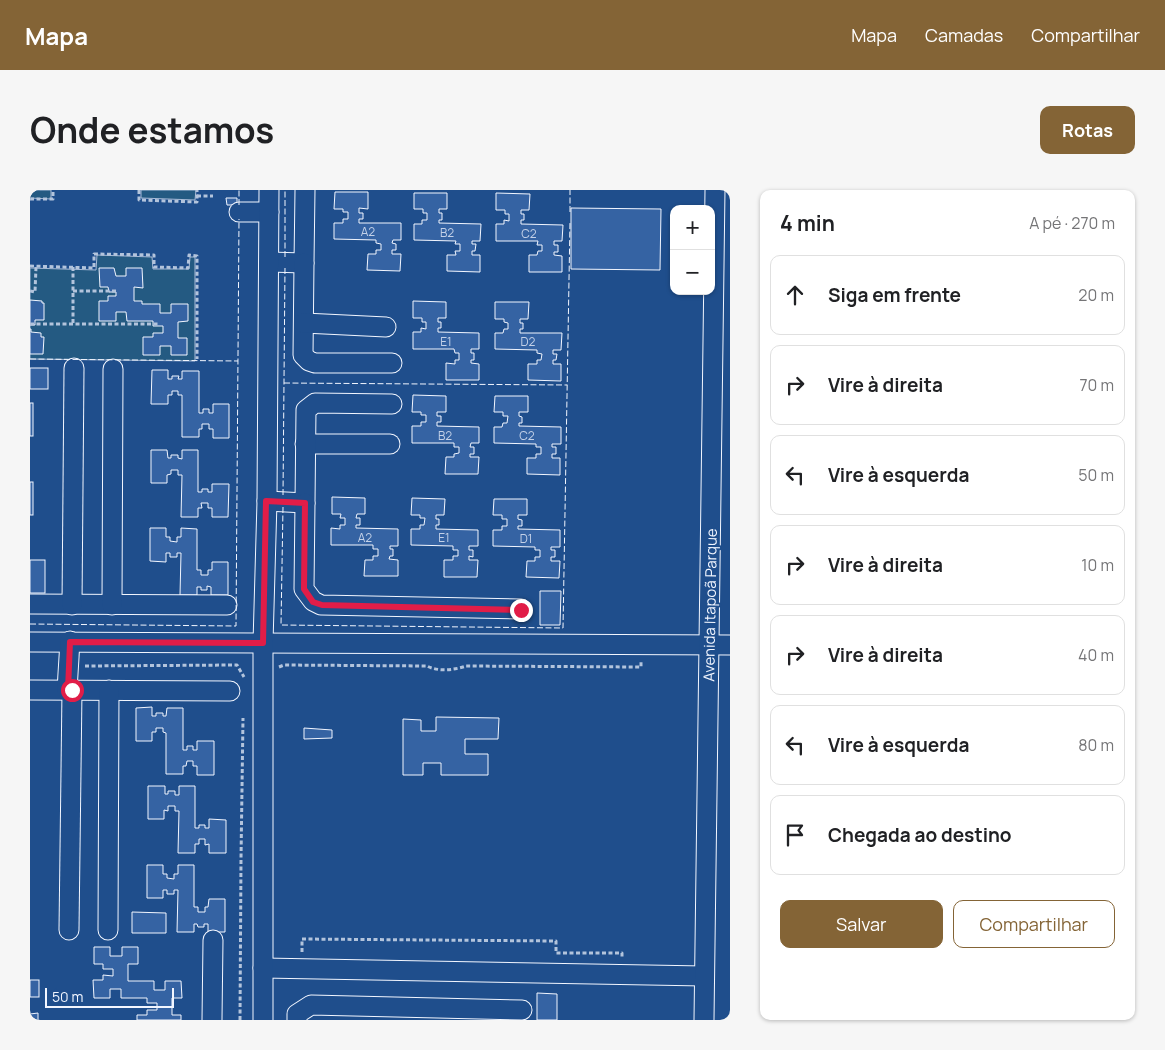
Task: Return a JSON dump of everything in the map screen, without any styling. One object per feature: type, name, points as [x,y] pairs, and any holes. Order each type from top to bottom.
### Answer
[{"type":"street","points":[[263,1020],[263,643],[269,190]]},
{"type":"street","points":[[305,190],[304,355],[309,361],[315,363],[392,364]]},
{"type":"street","name":"Avenida Itapoã Parque","points":[[704,1020],[715,190]]},
{"type":"street","points":[[239,212],[269,212]]},
{"type":"street","points":[[268,262],[304,264]]},
{"type":"street","points":[[304,323],[386,327]]},
{"type":"street","points":[[72,605],[74,368]]},
{"type":"street","points":[[112,605],[114,369]]},
{"type":"street","points":[[392,404],[315,403],[306,410],[304,589],[313,602],[322,605],[521,610]]},
{"type":"street","points":[[305,444],[390,444]]},
{"type":"street","points":[[266,501],[305,503]]},
{"type":"street","points":[[30,604],[227,605]]},
{"type":"street","points":[[30,642],[730,645]]},
{"type":"street","points":[[69,930],[70,642]]},
{"type":"street","points":[[30,690],[237,688]]},
{"type":"street","points":[[108,930],[109,690]]},
{"type":"street","points":[[212,1020],[213,940]]},
{"type":"street","points":[[263,968],[704,976]]},
{"type":"street","points":[[297,1020],[297,1014],[311,1005],[522,1010]]},
{"type":"path","points":[[30,199],[53,200],[53,190]]},
{"type":"path","points":[[139,190],[139,200],[197,202],[198,190]]},
{"type":"path","points":[[197,196],[213,196]]},
{"type":"path","points":[[30,266],[94,268],[94,254],[154,255],[154,267],[188,268],[189,255],[197,256],[197,359]]},
{"type":"path","points":[[30,291],[35,292],[36,267]]},
{"type":"path","points":[[73,267],[73,324]]},
{"type":"path","points":[[73,291],[116,292]]},
{"type":"path","points":[[30,324],[159,324]]},
{"type":"path","points":[[276,668],[284,665],[427,666],[434,670],[458,669],[466,666],[641,667],[641,644]]},
{"type":"path","points":[[69,666],[237,665],[244,676],[237,688]]},
{"type":"path","points":[[240,1020],[240,859],[244,712]]},
{"type":"path","points":[[294,952],[302,952],[302,939],[556,941],[556,953],[622,953],[623,974]]},
{"type":"shaded area","points":[[30,190],[51,190],[51,199],[30,198]]},
{"type":"shaded area","points":[[141,190],[196,190],[195,200],[141,198]]},
{"type":"shaded area","points":[[97,255],[152,257],[153,269],[189,269],[190,257],[195,257],[195,361],[30,359],[30,268],[96,270]]},
{"type":"building","points":[[335,192],[368,192],[368,209],[359,208],[359,213],[363,213],[363,219],[359,219],[359,223],[401,223],[401,240],[393,240],[392,243],[396,244],[396,250],[392,250],[392,254],[401,254],[400,271],[367,270],[368,254],[376,254],[376,250],[381,250],[381,244],[376,243],[376,240],[334,239],[334,223],[343,223],[343,219],[348,219],[348,212],[343,212],[343,209],[334,209]]},
{"type":"building","points":[[414,193],[447,193],[447,209],[439,209],[439,213],[442,213],[442,220],[439,220],[439,223],[481,224],[480,241],[472,241],[472,244],[476,244],[472,255],[480,255],[480,272],[447,271],[447,255],[456,255],[455,251],[460,251],[460,244],[455,244],[456,241],[414,240],[414,224],[422,224],[422,220],[427,220],[427,213],[423,213],[423,209],[414,209]]},
{"type":"building","points":[[496,193],[530,194],[529,210],[521,210],[521,214],[524,214],[524,220],[521,220],[521,224],[563,225],[562,241],[554,241],[554,245],[558,245],[558,252],[554,252],[554,255],[562,256],[562,272],[529,272],[529,255],[537,255],[538,251],[542,251],[542,245],[537,245],[538,241],[496,241],[496,224],[504,224],[504,220],[509,221],[509,214],[505,214],[505,210],[496,210]]},
{"type":"building","points":[[226,198],[237,198],[237,205],[227,205]]},
{"type":"building","points":[[571,208],[661,209],[660,270],[571,269]]},
{"type":"building","points":[[99,268],[114,268],[116,276],[126,276],[126,268],[142,268],[143,288],[134,287],[134,301],[142,301],[142,304],[160,304],[160,313],[171,313],[171,304],[188,304],[188,321],[178,322],[178,338],[187,338],[187,355],[171,355],[171,346],[160,346],[160,355],[143,355],[143,337],[153,337],[153,333],[163,333],[163,326],[153,326],[153,321],[127,321],[126,312],[116,312],[116,321],[99,321],[99,301],[108,301],[108,296],[116,296],[116,292],[109,292],[108,287],[100,287]]},
{"type":"building","points":[[30,300],[42,301],[44,303],[44,320],[35,320],[35,325],[30,325]]},
{"type":"building","points":[[413,301],[446,302],[446,318],[438,318],[438,322],[441,322],[441,328],[438,328],[438,332],[479,333],[479,349],[471,349],[471,353],[474,353],[474,360],[471,360],[471,363],[479,364],[479,380],[446,380],[446,363],[455,364],[455,360],[459,360],[459,353],[455,353],[454,349],[413,349],[413,332],[421,332],[421,328],[426,329],[426,322],[422,322],[422,318],[413,318]]},
{"type":"building","points":[[495,302],[529,302],[528,319],[520,319],[520,323],[523,323],[523,329],[520,329],[520,333],[562,333],[561,350],[553,350],[553,354],[557,354],[553,364],[561,364],[561,381],[528,380],[528,364],[537,364],[537,360],[541,360],[542,354],[537,353],[537,350],[495,349],[495,333],[503,333],[504,329],[508,329],[508,323],[504,322],[504,319],[495,319]]},
{"type":"building","points":[[30,329],[31,332],[41,333],[41,337],[44,337],[43,354],[30,354]]},
{"type":"building","points":[[30,368],[48,368],[48,389],[30,389]]},
{"type":"building","points":[[152,370],[168,370],[168,379],[172,379],[172,376],[179,376],[178,379],[182,379],[182,371],[199,371],[199,413],[203,413],[203,409],[209,409],[209,413],[213,413],[213,404],[229,404],[229,438],[213,438],[213,429],[209,429],[209,424],[202,424],[202,429],[199,429],[199,437],[182,437],[182,395],[178,395],[178,391],[172,391],[172,395],[168,395],[168,404],[151,404]]},
{"type":"building","points":[[413,395],[446,396],[446,412],[437,412],[437,416],[441,416],[441,422],[437,422],[437,426],[479,427],[479,443],[471,443],[470,447],[474,447],[474,454],[470,454],[470,457],[479,457],[478,474],[445,474],[446,457],[454,457],[454,454],[459,453],[459,447],[454,447],[454,443],[412,443],[412,426],[421,426],[421,422],[426,422],[426,415],[421,415],[421,412],[412,412]]},
{"type":"building","points":[[495,396],[528,396],[528,412],[519,412],[519,416],[522,417],[522,423],[519,423],[519,426],[561,427],[561,444],[552,444],[552,447],[556,447],[556,454],[552,454],[552,458],[560,458],[560,475],[527,474],[527,458],[536,458],[536,454],[541,454],[541,447],[536,447],[536,444],[494,443],[494,427],[502,427],[503,423],[507,423],[508,416],[503,416],[503,412],[494,412]]},
{"type":"building","points":[[30,403],[33,403],[33,436],[30,436]]},
{"type":"building","points":[[151,450],[167,450],[168,458],[171,458],[171,455],[178,455],[178,458],[182,459],[182,450],[198,450],[198,492],[202,492],[202,489],[208,489],[208,492],[212,492],[212,484],[229,484],[228,517],[212,517],[212,508],[208,508],[208,503],[201,503],[202,508],[198,508],[198,517],[181,517],[182,475],[178,475],[178,470],[171,470],[171,474],[167,475],[167,483],[151,483]]},
{"type":"building","points":[[30,482],[33,482],[33,515],[30,515]]},
{"type":"building","points":[[332,497],[365,498],[365,514],[357,514],[356,518],[360,518],[360,525],[356,525],[356,528],[398,529],[398,546],[390,546],[390,549],[393,549],[393,556],[390,556],[389,559],[398,560],[398,576],[364,576],[365,560],[373,560],[373,556],[378,556],[378,549],[373,549],[373,545],[331,545],[331,528],[340,529],[340,525],[345,525],[345,518],[340,518],[341,514],[332,514]]},
{"type":"building","points":[[412,498],[445,499],[444,515],[436,515],[436,519],[439,519],[439,525],[436,525],[436,529],[478,530],[478,546],[469,546],[469,550],[473,550],[473,557],[469,556],[469,560],[478,560],[477,577],[444,577],[444,560],[453,560],[453,556],[458,556],[458,550],[453,550],[453,546],[411,545],[411,529],[420,529],[420,525],[424,525],[425,518],[420,518],[420,515],[411,515]]},
{"type":"building","points":[[494,499],[527,499],[527,515],[518,515],[518,519],[522,520],[522,526],[518,526],[518,529],[560,530],[560,547],[551,547],[551,550],[555,550],[555,557],[551,557],[551,561],[560,561],[559,578],[526,577],[527,561],[535,561],[535,557],[540,557],[540,550],[535,550],[535,547],[493,546],[493,530],[502,530],[502,526],[507,526],[507,519],[502,519],[502,515],[493,515]]},
{"type":"building","points":[[150,528],[166,528],[166,537],[170,537],[170,541],[177,542],[177,537],[181,537],[181,528],[197,529],[197,570],[201,570],[201,575],[208,575],[208,570],[212,570],[212,562],[228,562],[228,595],[211,595],[211,587],[207,586],[207,590],[201,590],[201,587],[197,587],[197,595],[180,595],[181,553],[177,553],[177,557],[170,557],[170,553],[166,553],[166,562],[150,561]]},
{"type":"building","points":[[30,560],[45,560],[45,593],[30,593]]},
{"type":"building","points":[[540,591],[561,591],[560,625],[540,625]]},
{"type":"building","points":[[152,707],[152,716],[156,716],[156,713],[163,713],[163,716],[166,716],[167,708],[183,708],[183,750],[187,750],[187,746],[193,746],[193,750],[197,750],[197,741],[214,741],[214,775],[197,775],[197,766],[193,766],[193,761],[187,761],[186,766],[183,766],[183,774],[166,774],[166,733],[163,732],[163,728],[156,728],[156,732],[152,732],[152,741],[136,741],[136,708]]},
{"type":"building","points":[[436,717],[499,718],[498,739],[465,739],[465,754],[488,754],[488,775],[441,775],[441,763],[423,763],[423,775],[403,775],[403,719],[421,720],[421,731],[436,731]]},
{"type":"building","points":[[304,728],[332,730],[332,738],[304,739]]},
{"type":"building","points":[[148,786],[165,786],[165,794],[168,794],[168,791],[175,791],[175,795],[179,795],[179,786],[195,786],[195,828],[199,828],[199,825],[205,825],[205,828],[209,828],[209,819],[226,820],[226,853],[209,853],[209,844],[205,845],[205,839],[199,839],[199,844],[195,844],[195,853],[178,853],[179,811],[175,811],[175,806],[168,806],[168,811],[164,810],[164,819],[148,819]]},
{"type":"building","points":[[147,865],[163,865],[163,874],[167,874],[167,878],[174,879],[174,874],[178,874],[178,865],[194,865],[194,907],[198,907],[198,912],[205,912],[209,899],[225,899],[225,932],[208,932],[208,924],[204,924],[204,927],[198,927],[197,924],[194,924],[194,932],[177,932],[178,890],[174,890],[174,894],[167,894],[167,890],[163,890],[163,898],[147,898]]},
{"type":"building","points":[[132,912],[166,913],[166,933],[132,933]]},
{"type":"building","points":[[94,947],[110,947],[110,956],[122,956],[122,947],[138,947],[138,964],[128,964],[128,981],[154,981],[154,990],[165,990],[165,981],[181,981],[182,998],[172,998],[172,1015],[181,1015],[181,1020],[137,1020],[137,1015],[147,1015],[147,1010],[157,1010],[157,1003],[147,1003],[147,998],[121,998],[121,989],[110,989],[110,998],[94,998],[93,980],[103,980],[103,975],[113,976],[113,969],[103,969],[103,964],[94,964]]},
{"type":"building","points":[[30,980],[39,980],[39,997],[30,997]]},
{"type":"building","points":[[537,993],[557,994],[557,1020],[537,1020]]},
{"type":"building","points":[[38,1013],[38,1020],[30,1020],[30,1014]]},
{"type":"fence","points":[[239,190],[239,205]]},
{"type":"fence","points":[[285,190],[285,257]]},
{"type":"fence","points":[[570,190],[570,212]]},
{"type":"fence","points":[[30,624],[236,626],[239,219]]},
{"type":"fence","points":[[283,507],[281,625],[563,628],[570,222]]},
{"type":"fence","points":[[283,495],[285,267]]},
{"type":"fence","points":[[30,359],[238,361]]},
{"type":"fence","points":[[284,383],[567,385]]},
{"type":"route","points":[[72,690],[68,690],[70,642],[263,643],[266,501],[305,503],[304,589],[313,602],[322,605],[521,610]]}]
